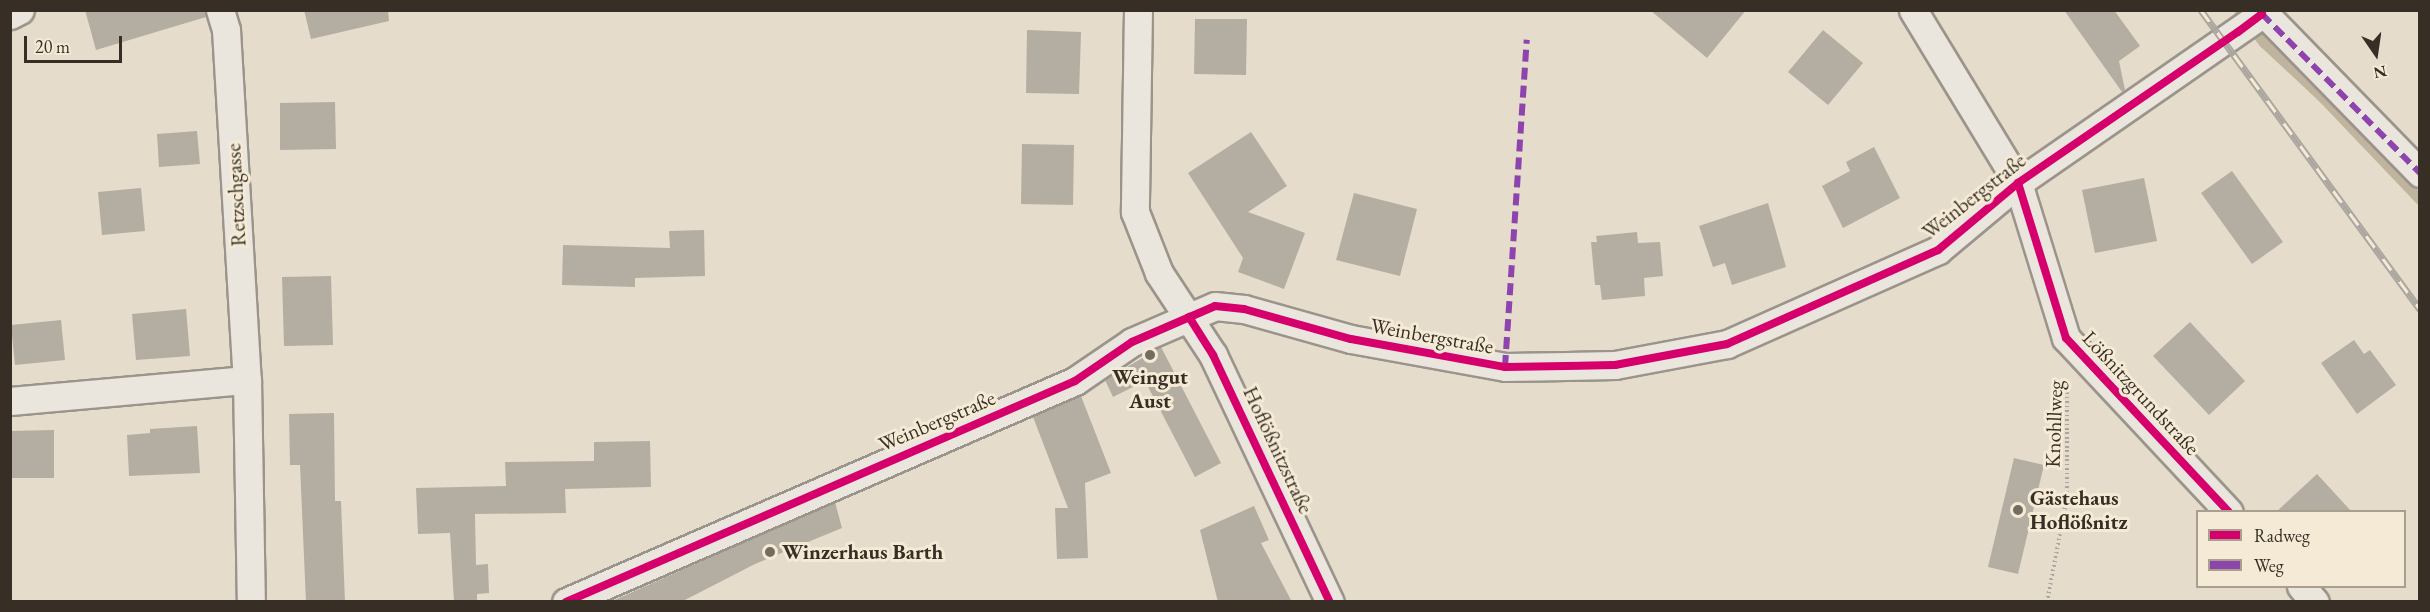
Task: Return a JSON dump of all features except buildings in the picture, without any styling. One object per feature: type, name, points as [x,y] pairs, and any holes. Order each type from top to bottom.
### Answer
[{"type":"street","points":[[10,15],[20,10]]},
{"type":"street","name":"Retzschgasse","points":[[220,10],[226,30],[247,380],[251,602]]},
{"type":"street","name":"Hoflößnitzstraße","points":[[1138,10],[1135,212],[1159,273],[1213,355],[1330,602]]},
{"type":"street","name":"Lößnitzgrundstraße","points":[[1913,10],[2018,183],[2058,320],[2078,355],[2227,510]]},
{"type":"street","points":[[2255,18],[2420,173]]},
{"type":"street","name":"Weinbergstraße","points":[[566,602],[1075,381],[1132,342],[1215,306],[1244,309],[1351,339],[1505,367],[1615,364],[1656,359],[1727,344],[1938,250],[2018,183],[2255,18]]},
{"type":"street","points":[[10,401],[247,380]]},
{"type":"street","points":[[2303,588],[2315,602]]},
{"type":"waterway","points":[[2239,10],[2264,43],[2323,98],[2420,200]]},
{"type":"railway","points":[[2201,10],[2420,309]]},
{"type":"marked path","points":[[2262,14],[2420,173]]},
{"type":"marked path","points":[[1505,367],[1527,40]]},
{"type":"cycle path","points":[[566,602],[1075,381],[1132,342],[1215,306],[1244,309],[1351,339],[1505,367],[1615,365],[1727,344],[1938,250],[2018,183],[2238,32],[2262,14],[2261,10]]},
{"type":"cycle path","points":[[2018,183],[2066,338],[2227,510]]},
{"type":"cycle path","points":[[1189,317],[1213,355],[1330,602]]},
{"type":"place","name":"Weingut Aust","points":[[1150,355]]},
{"type":"place","name":"Gästehaus Hoflößnitz","points":[[2018,510]]},
{"type":"place","name":"Winzerhaus Barth","points":[[770,552]]}]
